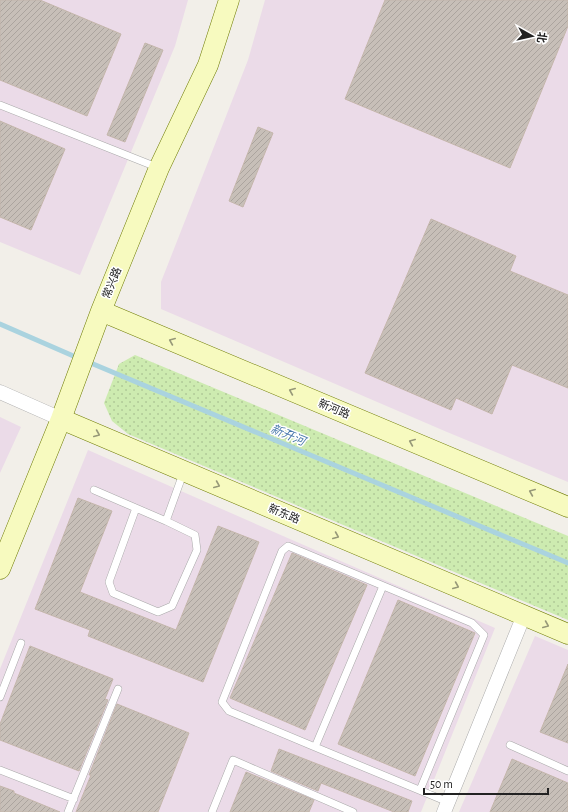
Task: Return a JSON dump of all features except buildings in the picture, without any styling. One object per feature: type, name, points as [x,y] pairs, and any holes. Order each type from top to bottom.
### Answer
[{"type":"street","name":"常兴路","points":[[0,569],[61,419],[101,311],[159,168],[208,65],[229,0]]},
{"type":"street","name":"新河路","points":[[101,311],[568,507]]},
{"type":"street","name":"新东路","points":[[0,392],[568,634]]},
{"type":"street","points":[[446,807],[524,615]]},
{"type":"lane","points":[[0,105],[159,168]]},
{"type":"lane","points":[[166,521],[184,471]]},
{"type":"lane","points":[[94,490],[136,508],[166,521],[195,535],[197,550],[172,606],[158,612],[113,593],[109,582],[136,508]]},
{"type":"lane","points":[[420,790],[484,635],[472,623],[288,546],[282,551],[222,702],[228,710],[420,790],[446,807]]},
{"type":"lane","points":[[315,747],[383,586]]},
{"type":"lane","points":[[0,697],[21,643]]},
{"type":"lane","points":[[68,812],[118,689]]},
{"type":"lane","points":[[510,745],[568,771]]},
{"type":"lane","points":[[212,812],[233,760],[352,812]]},
{"type":"lane","points":[[0,770],[74,799]]},
{"type":"shaded area","points":[[0,0],[188,0],[175,46],[80,275],[0,242]]},
{"type":"shaded area","points":[[265,0],[568,0],[568,482],[447,432],[161,309],[161,282],[248,60]]},
{"type":"shaded area","points":[[0,417],[21,427],[0,473]]},
{"type":"shaded area","points":[[88,450],[495,628],[421,812],[0,812],[0,669]]},
{"type":"shaded area","points":[[535,636],[568,650],[568,812],[459,812]]},
{"type":"green space","points":[[135,355],[568,536],[568,620],[128,434],[112,421],[104,403],[119,364]]},
{"type":"waterway","name":"新开河","points":[[0,324],[78,358]]},
{"type":"waterway","name":"新开河","points":[[86,361],[568,563]]}]
